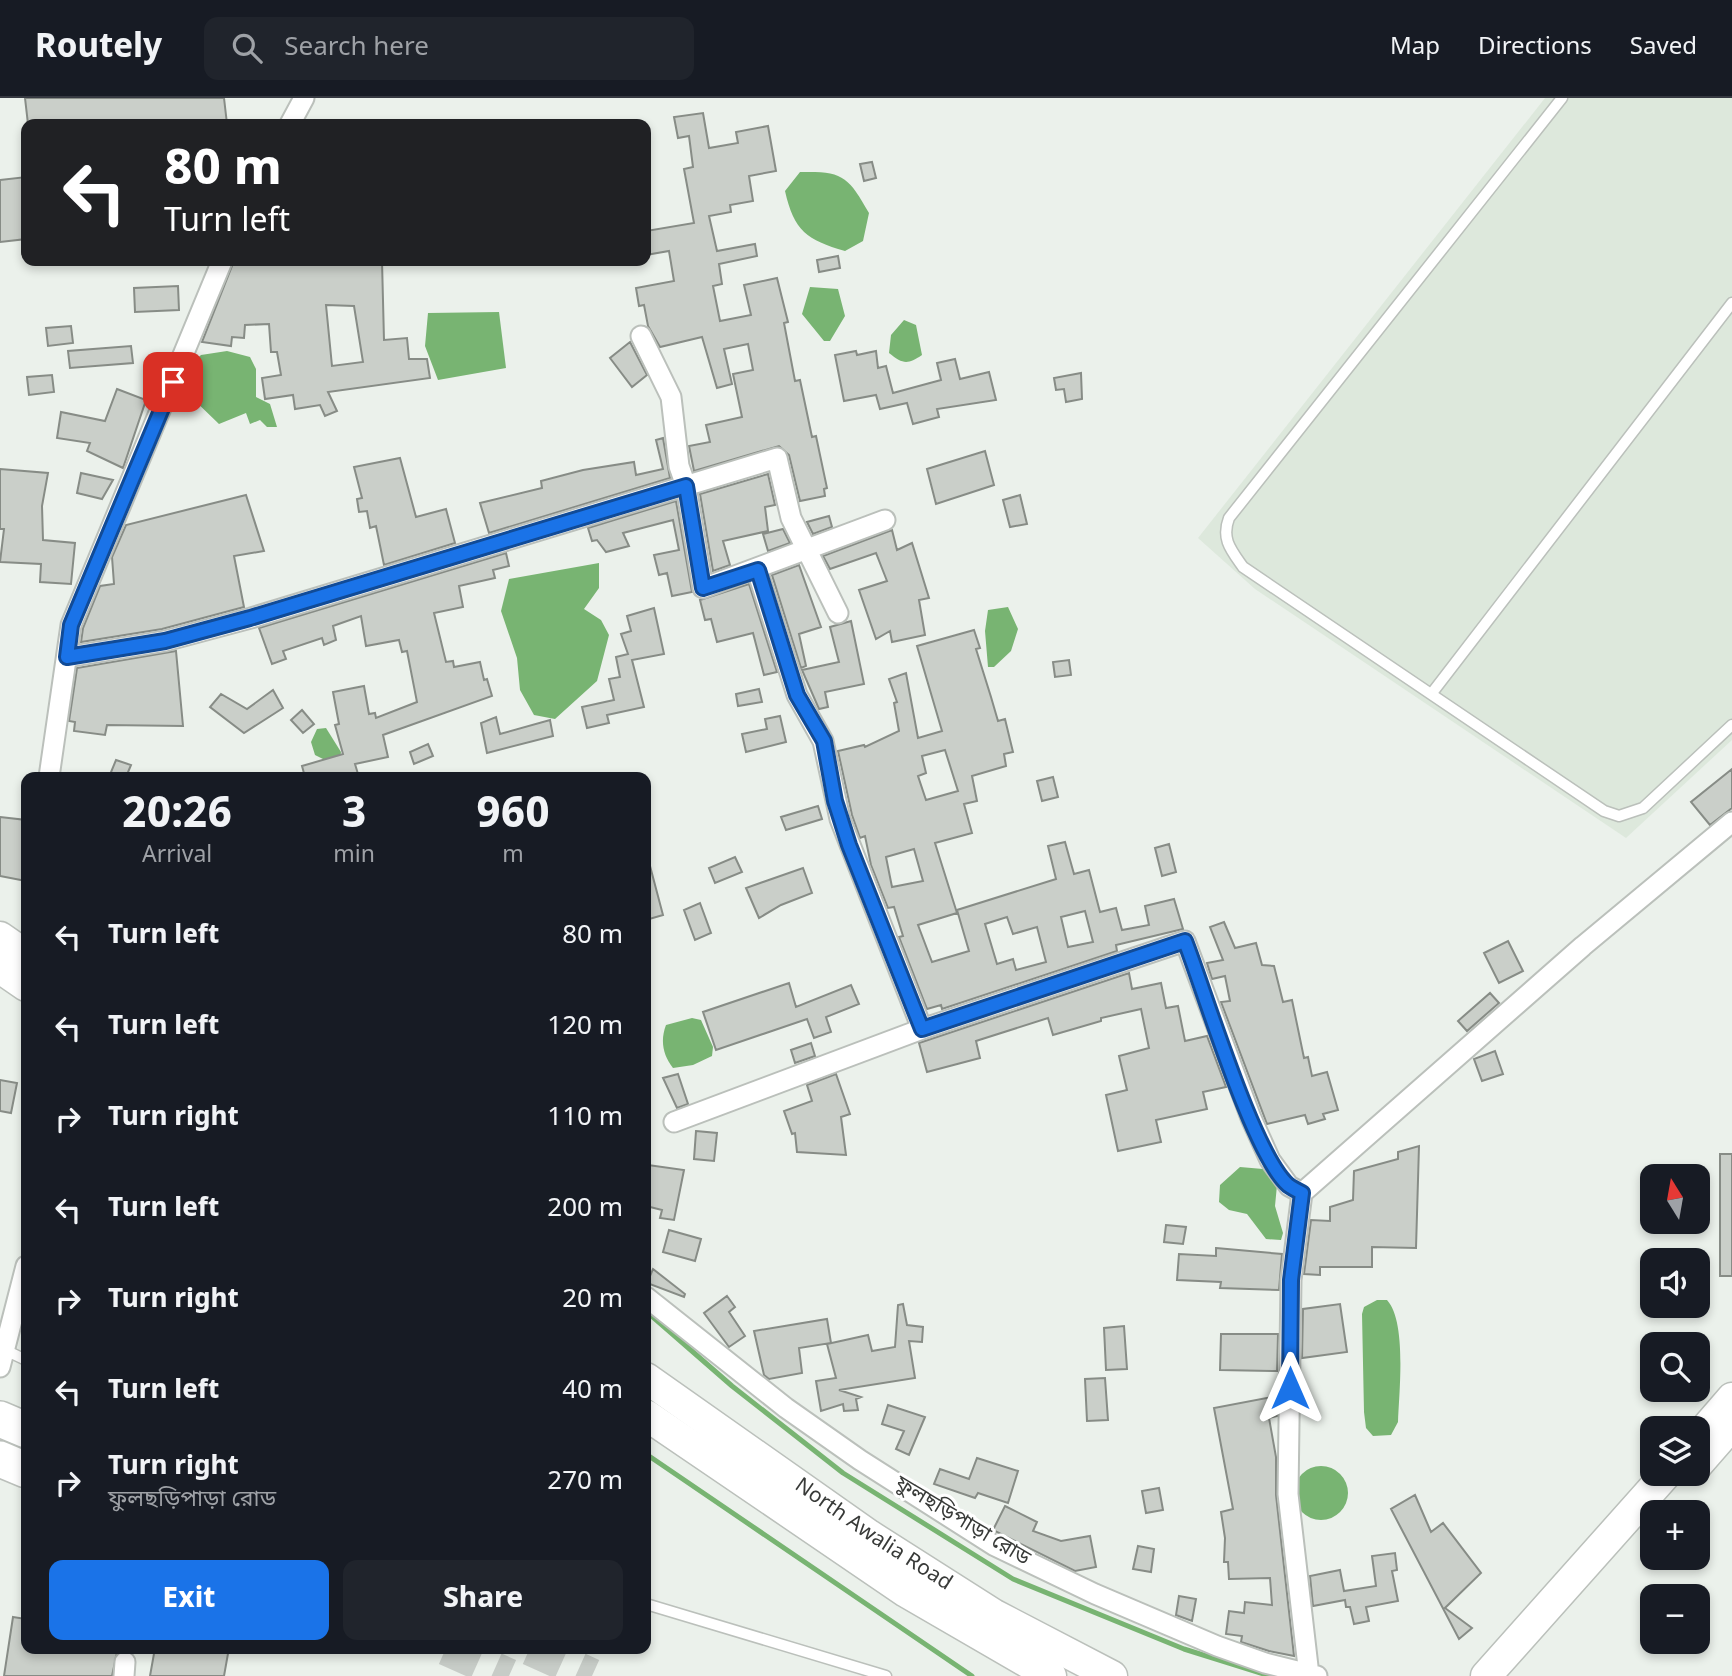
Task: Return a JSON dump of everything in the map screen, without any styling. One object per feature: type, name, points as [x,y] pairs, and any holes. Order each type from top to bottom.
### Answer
[{"type":"highway","points":[[0,1419],[21,1428]]},
{"type":"highway","points":[[0,1459],[21,1468]]},
{"type":"main road","points":[[0,937],[21,952]]},
{"type":"main road","points":[[0,968],[21,983]]},
{"type":"main road","name":"North Awalia Road","points":[[651,1382],[869,1535],[993,1614],[1112,1676]]},
{"type":"main road","points":[[1710,1424],[1732,1398]]},
{"type":"main road","name":"North Awalia Road","points":[[651,1418],[906,1592],[1051,1676]]},
{"type":"main road","points":[[1710,1450],[1732,1424]]},
{"type":"main road","points":[[1486,1676],[1655,1486]]},
{"type":"main road","points":[[1666,1500],[1679,1486]]},
{"type":"main road","points":[[1510,1676],[1640,1530]]},
{"type":"street","points":[[293,119],[304,98]]},
{"type":"street","points":[[50,772],[71,625],[220,266]]},
{"type":"street","points":[[641,336],[671,397],[679,466],[686,486],[703,588],[758,570],[885,520]]},
{"type":"street","points":[[67,657],[165,641],[250,618],[777,458],[791,518],[838,614]]},
{"type":"street","points":[[758,570],[797,695],[824,741],[845,832],[922,1029]]},
{"type":"street","points":[[1313,1675],[1288,1494],[1291,1280],[1302,1193],[1583,946],[1732,822]]},
{"type":"street","points":[[674,1122],[922,1029],[1185,941],[1266,1149],[1289,1186],[1302,1193]]},
{"type":"street","points":[[2,1358],[21,1285]]},
{"type":"street","name":"ফুলছড়িপাড়া রোড","points":[[651,1301],[786,1408],[860,1461],[995,1546],[1095,1594],[1217,1646],[1313,1675]]},
{"type":"lane","points":[[1562,98],[1229,519],[1224,532],[1228,546],[1243,567],[1432,693],[1585,800],[1619,816],[1643,807],[1732,724]]},
{"type":"lane","points":[[1432,693],[1732,303]]},
{"type":"lane","points":[[2,1358],[21,1360]]},
{"type":"lane","points":[[651,1606],[886,1676]]},
{"type":"shaded area","points":[[1545,98],[1732,98],[1732,740],[1626,838],[1255,589],[1198,538]]},
{"type":"shaded area","points":[[800,172],[835,175],[849,184],[869,213],[863,241],[845,251],[821,243],[804,232],[793,216],[785,191]]},
{"type":"shaded area","points":[[810,287],[838,289],[845,316],[830,341],[824,341],[802,314]]},
{"type":"shaded area","points":[[499,312],[506,368],[438,380],[425,346],[428,313]]},
{"type":"shaded area","points":[[904,320],[916,325],[922,355],[909,362],[889,353],[891,335]]},
{"type":"shaded area","points":[[227,351],[250,357],[256,369],[256,397],[270,404],[277,427],[267,427],[260,420],[250,424],[246,413],[219,424],[190,396],[189,366],[201,355]]},
{"type":"shaded area","points":[[599,563],[599,588],[584,609],[601,620],[609,635],[597,681],[555,719],[534,715],[520,690],[517,658],[501,611],[509,579]]},
{"type":"shaded area","points":[[1008,607],[1018,629],[1011,651],[994,667],[988,667],[985,631],[988,610]]},
{"type":"shaded area","points":[[326,728],[341,752],[340,758],[327,761],[315,755],[311,742],[317,729]]},
{"type":"shaded area","points":[[692,1018],[701,1020],[713,1047],[712,1056],[693,1065],[673,1068],[664,1048],[666,1025]]},
{"type":"shaded area","points":[[1240,1167],[1263,1169],[1277,1185],[1275,1206],[1283,1233],[1281,1240],[1266,1239],[1247,1214],[1229,1210],[1219,1202],[1220,1185]]},
{"type":"shaded area","points":[[1377,1300],[1387,1300],[1393,1310],[1400,1340],[1400,1376],[1398,1422],[1391,1435],[1373,1436],[1366,1428],[1364,1412],[1362,1314],[1364,1307]]},
{"type":"shaded area","points":[[1321,1466],[1340,1474],[1348,1493],[1340,1512],[1321,1520],[1302,1512],[1294,1493],[1302,1474]]},
{"type":"building","points":[[25,98],[224,98],[226,119],[27,119]]},
{"type":"building","points":[[703,113],[709,148],[738,143],[736,132],[768,126],[776,171],[749,176],[753,201],[730,205],[731,212],[709,216],[717,251],[755,244],[757,256],[719,264],[722,284],[713,286],[720,321],[751,315],[744,285],[777,278],[788,322],[784,323],[795,381],[800,380],[812,437],[816,436],[827,488],[824,489],[825,496],[800,501],[789,455],[779,446],[694,471],[689,446],[710,442],[706,425],[742,417],[733,374],[753,370],[748,344],[724,349],[732,384],[717,388],[702,337],[660,347],[648,326],[644,305],[639,306],[636,288],[674,281],[669,251],[651,254],[651,230],[694,223],[684,169],[693,167],[689,136],[678,138],[674,117]]},
{"type":"building","points":[[872,162],[876,178],[864,181],[860,164]]},
{"type":"building","points":[[21,178],[21,240],[0,242],[0,180]]},
{"type":"building","points":[[838,256],[840,268],[819,272],[817,260]]},
{"type":"building","points":[[232,266],[382,266],[384,340],[407,338],[409,359],[427,359],[430,378],[328,392],[337,411],[325,416],[320,405],[295,409],[293,395],[265,399],[262,378],[281,375],[277,352],[271,352],[269,324],[245,325],[244,338],[232,337],[231,346],[202,342]],"holes":[[[326,305],[354,306],[363,362],[332,366]]]},
{"type":"building","points":[[178,286],[179,310],[135,312],[134,288]]},
{"type":"building","points":[[71,326],[73,343],[48,346],[46,328]]},
{"type":"building","points":[[630,342],[647,375],[632,387],[610,358]]},
{"type":"building","points":[[131,346],[133,363],[70,368],[68,351]]},
{"type":"building","points":[[856,351],[857,355],[876,351],[878,368],[886,366],[893,393],[941,380],[937,363],[955,359],[960,379],[989,372],[996,400],[937,409],[939,417],[913,424],[907,403],[880,409],[876,395],[844,401],[835,355]]},
{"type":"building","points":[[1081,373],[1082,399],[1066,402],[1064,389],[1056,390],[1054,378]]},
{"type":"building","points":[[52,375],[54,392],[29,395],[27,377]]},
{"type":"building","points":[[117,389],[146,400],[123,468],[87,451],[90,443],[57,438],[61,412],[105,421]]},
{"type":"building","points":[[663,438],[670,478],[489,533],[480,503],[542,488],[541,481],[583,470],[634,462],[636,475],[663,469],[656,440]]},
{"type":"building","points":[[985,451],[994,485],[936,504],[927,469]]},
{"type":"building","points":[[400,458],[416,517],[446,509],[455,543],[384,565],[376,526],[370,528],[367,511],[359,512],[357,499],[362,498],[354,467]]},
{"type":"building","points":[[0,469],[48,473],[42,506],[43,540],[75,543],[71,584],[40,582],[41,564],[0,562],[4,529],[0,529]]},
{"type":"building","points":[[81,473],[113,480],[102,499],[77,493]]},
{"type":"building","points":[[768,474],[775,505],[765,507],[768,531],[723,541],[730,565],[713,571],[700,494]]},
{"type":"building","points":[[246,495],[264,551],[234,556],[244,607],[162,629],[81,642],[83,628],[100,586],[114,584],[112,557],[126,525]]},
{"type":"building","points":[[1020,495],[1027,524],[1010,527],[1003,500]]},
{"type":"building","points":[[676,501],[692,592],[672,596],[667,573],[659,575],[654,555],[679,550],[673,520],[623,533],[629,546],[606,552],[597,540],[592,541],[588,528]]},
{"type":"building","points":[[829,516],[832,527],[813,534],[807,522]]},
{"type":"building","points":[[783,529],[790,543],[768,551],[763,534]]},
{"type":"building","points":[[892,530],[897,550],[912,543],[929,598],[919,600],[925,635],[892,642],[890,631],[876,639],[859,590],[887,581],[876,553],[830,569],[823,556]]},
{"type":"building","points":[[506,553],[509,566],[493,570],[495,578],[459,586],[463,607],[434,613],[446,662],[453,661],[454,667],[480,662],[484,680],[487,679],[492,696],[383,735],[388,757],[355,764],[357,772],[304,772],[302,766],[343,754],[335,725],[339,724],[333,692],[364,686],[369,714],[375,713],[376,718],[417,702],[407,651],[402,652],[399,640],[366,646],[361,616],[333,626],[336,640],[324,645],[322,638],[283,651],[286,659],[272,664],[259,628]]},
{"type":"building","points":[[799,565],[821,627],[799,634],[806,666],[801,668],[772,575]]},
{"type":"building","points":[[749,584],[777,672],[764,675],[753,633],[717,642],[711,619],[705,620],[700,600]]},
{"type":"building","points":[[654,608],[664,654],[632,660],[644,707],[607,715],[609,723],[587,728],[582,707],[614,700],[609,679],[620,677],[616,657],[628,654],[621,634],[631,631],[627,616]]},
{"type":"building","points":[[851,621],[864,684],[825,692],[828,707],[819,709],[802,670],[839,662],[830,627]]},
{"type":"building","points":[[974,630],[980,648],[976,649],[998,721],[1005,719],[1013,752],[1004,754],[1006,766],[972,776],[977,801],[964,804],[972,833],[935,843],[957,913],[918,925],[932,962],[969,951],[957,910],[1056,879],[1048,846],[1065,842],[1074,874],[1089,870],[1100,912],[1116,908],[1122,930],[1149,925],[1145,906],[1174,899],[1183,929],[1116,945],[1117,951],[942,1009],[941,1005],[927,1009],[899,937],[903,936],[894,907],[888,908],[871,865],[865,836],[860,838],[852,815],[838,751],[864,745],[865,747],[899,731],[894,703],[897,702],[889,679],[906,673],[918,738],[942,731],[917,646]],"holes":[[[945,750],[958,791],[926,800],[918,776],[926,773],[922,756]],[[914,849],[923,881],[892,887],[886,857]],[[1085,911],[1093,942],[1068,947],[1061,917]],[[1007,917],[1013,934],[1037,927],[1046,962],[1016,970],[1013,959],[997,964],[985,924]]]},
{"type":"building","points":[[176,651],[183,726],[107,725],[105,735],[74,731],[75,722],[69,721],[77,668]]},
{"type":"building","points":[[1069,660],[1071,675],[1055,677],[1053,662]]},
{"type":"building","points":[[759,689],[762,702],[738,706],[736,694]]},
{"type":"building","points":[[273,690],[283,708],[244,733],[210,707],[221,694],[247,709]]},
{"type":"building","points":[[302,710],[314,724],[303,733],[291,720]]},
{"type":"building","points":[[780,716],[786,742],[746,752],[742,734],[767,729],[765,719]]},
{"type":"building","points":[[496,717],[500,734],[550,720],[553,736],[487,753],[481,723]]},
{"type":"building","points":[[428,744],[433,756],[414,764],[410,752]]},
{"type":"building","points":[[116,760],[131,765],[128,772],[111,772]]},
{"type":"building","points":[[1732,769],[1732,808],[1710,825],[1691,802]]},
{"type":"building","points":[[1053,777],[1058,797],[1042,801],[1037,781]]},
{"type":"building","points":[[818,806],[822,819],[786,830],[781,817]]},
{"type":"building","points":[[0,817],[21,819],[21,880],[0,876]]},
{"type":"building","points":[[1169,844],[1176,872],[1162,876],[1155,848]]},
{"type":"building","points":[[735,857],[742,872],[715,883],[709,868]]},
{"type":"building","points":[[803,868],[812,893],[781,905],[759,918],[746,888]]},
{"type":"building","points":[[651,870],[663,915],[651,919]]},
{"type":"building","points":[[700,903],[711,933],[695,940],[684,910]]},
{"type":"building","points":[[1224,922],[1235,948],[1256,943],[1262,965],[1274,966],[1283,1002],[1292,1000],[1304,1058],[1308,1057],[1312,1076],[1327,1072],[1338,1110],[1323,1114],[1325,1119],[1308,1124],[1305,1115],[1267,1124],[1221,1002],[1230,1001],[1225,976],[1212,979],[1207,963],[1223,960],[1210,927]]},
{"type":"building","points":[[1508,941],[1523,971],[1499,983],[1484,953]]},
{"type":"building","points":[[1129,973],[1132,989],[1161,983],[1166,1008],[1178,1006],[1185,1041],[1207,1036],[1226,1087],[1203,1092],[1207,1109],[1156,1120],[1161,1142],[1118,1151],[1106,1095],[1127,1090],[1119,1056],[1149,1048],[1141,1009],[1101,1018],[1101,1021],[1053,1035],[1048,1018],[976,1041],[980,1058],[927,1072],[919,1043]]},
{"type":"building","points":[[789,983],[796,1007],[851,985],[859,1004],[826,1017],[831,1032],[814,1038],[807,1019],[716,1050],[703,1012]]},
{"type":"building","points":[[1490,993],[1499,1003],[1467,1031],[1458,1021]]},
{"type":"building","points":[[811,1043],[815,1056],[795,1063],[791,1050]]},
{"type":"building","points":[[1495,1051],[1503,1074],[1482,1081],[1474,1059]]},
{"type":"building","points":[[678,1074],[688,1104],[677,1108],[663,1078]]},
{"type":"building","points":[[836,1074],[850,1114],[841,1117],[846,1155],[797,1152],[795,1133],[792,1134],[784,1111],[812,1101],[807,1085]]},
{"type":"building","points":[[0,1080],[17,1083],[11,1113],[0,1111]]},
{"type":"building","points":[[696,1131],[717,1133],[714,1161],[694,1159]]},
{"type":"building","points":[[1419,1146],[1416,1248],[1372,1247],[1372,1267],[1320,1267],[1320,1275],[1304,1274],[1311,1220],[1330,1221],[1330,1207],[1353,1200],[1354,1171],[1398,1159],[1398,1152]]},
{"type":"building","points":[[1720,1154],[1732,1154],[1732,1276],[1720,1276]]},
{"type":"building","points":[[651,1165],[684,1170],[674,1220],[660,1218],[662,1210],[651,1207]]},
{"type":"building","points":[[1166,1225],[1186,1227],[1183,1244],[1164,1242]]},
{"type":"building","points":[[669,1230],[701,1239],[695,1261],[663,1252]]},
{"type":"building","points":[[1216,1248],[1282,1254],[1279,1290],[1220,1288],[1221,1282],[1177,1280],[1179,1254],[1216,1256]]},
{"type":"building","points":[[653,1269],[685,1294],[684,1297],[651,1285]]},
{"type":"building","points":[[727,1296],[735,1307],[729,1312],[745,1336],[729,1347],[704,1313]]},
{"type":"building","points":[[903,1304],[907,1325],[923,1327],[922,1342],[909,1341],[915,1378],[839,1390],[861,1397],[856,1399],[858,1410],[844,1411],[843,1404],[821,1411],[816,1381],[836,1378],[827,1344],[868,1335],[872,1351],[895,1347],[898,1305]]},
{"type":"building","points":[[1340,1304],[1347,1352],[1302,1358],[1303,1309]]},
{"type":"building","points":[[827,1319],[831,1343],[799,1348],[802,1373],[769,1379],[764,1375],[754,1331]]},
{"type":"building","points":[[1124,1326],[1127,1369],[1106,1370],[1104,1328]]},
{"type":"building","points":[[1221,1334],[1278,1334],[1277,1371],[1220,1370]]},
{"type":"building","points":[[1105,1378],[1108,1420],[1087,1421],[1085,1379]]},
{"type":"building","points":[[1277,1396],[1277,1416],[1269,1418],[1276,1457],[1276,1495],[1294,1656],[1241,1642],[1242,1636],[1226,1634],[1229,1611],[1244,1613],[1245,1602],[1272,1605],[1270,1578],[1229,1579],[1228,1562],[1224,1562],[1225,1538],[1221,1512],[1233,1509],[1214,1408]]},
{"type":"building","points":[[888,1405],[925,1417],[909,1455],[896,1449],[904,1431],[882,1424]]},
{"type":"building","points":[[977,1458],[1018,1471],[1008,1503],[978,1493],[975,1498],[934,1484],[940,1469],[969,1479]]},
{"type":"building","points":[[1159,1488],[1163,1510],[1146,1513],[1142,1491]]},
{"type":"building","points":[[1415,1495],[1431,1532],[1443,1523],[1481,1573],[1445,1608],[1472,1628],[1459,1639],[1391,1509]]},
{"type":"building","points":[[1005,1506],[1037,1522],[1033,1531],[1061,1541],[1090,1536],[1096,1567],[1075,1571],[993,1530]]},
{"type":"building","points":[[1138,1546],[1154,1549],[1151,1572],[1133,1569]]},
{"type":"building","points":[[1395,1553],[1397,1570],[1392,1571],[1398,1601],[1366,1607],[1369,1621],[1354,1624],[1350,1607],[1346,1607],[1345,1600],[1313,1606],[1310,1576],[1340,1570],[1344,1591],[1376,1586],[1372,1556]]},
{"type":"building","points":[[1179,1596],[1196,1599],[1192,1621],[1176,1615]]},
{"type":"building","points":[[13,1617],[21,1618],[21,1654],[117,1654],[112,1676],[4,1676]]},
{"type":"building","points":[[154,1654],[228,1654],[224,1676],[150,1676]]},
{"type":"waterway","points":[[651,1315],[732,1386],[843,1473],[1013,1579],[1184,1649],[1270,1676]]},
{"type":"waterway","points":[[651,1457],[972,1676]]},
{"type":"tunnel","points":[[460,1654],[509,1676]]},
{"type":"tunnel","points":[[543,1654],[592,1676]]},
{"type":"route","points":[[173,382],[71,625],[67,657],[165,641],[250,618],[686,486],[703,588],[758,570],[797,695],[824,741],[835,801],[849,845],[922,1029],[1185,941],[1251,1118],[1270,1160],[1289,1186],[1302,1193],[1291,1280],[1290,1388]]}]
